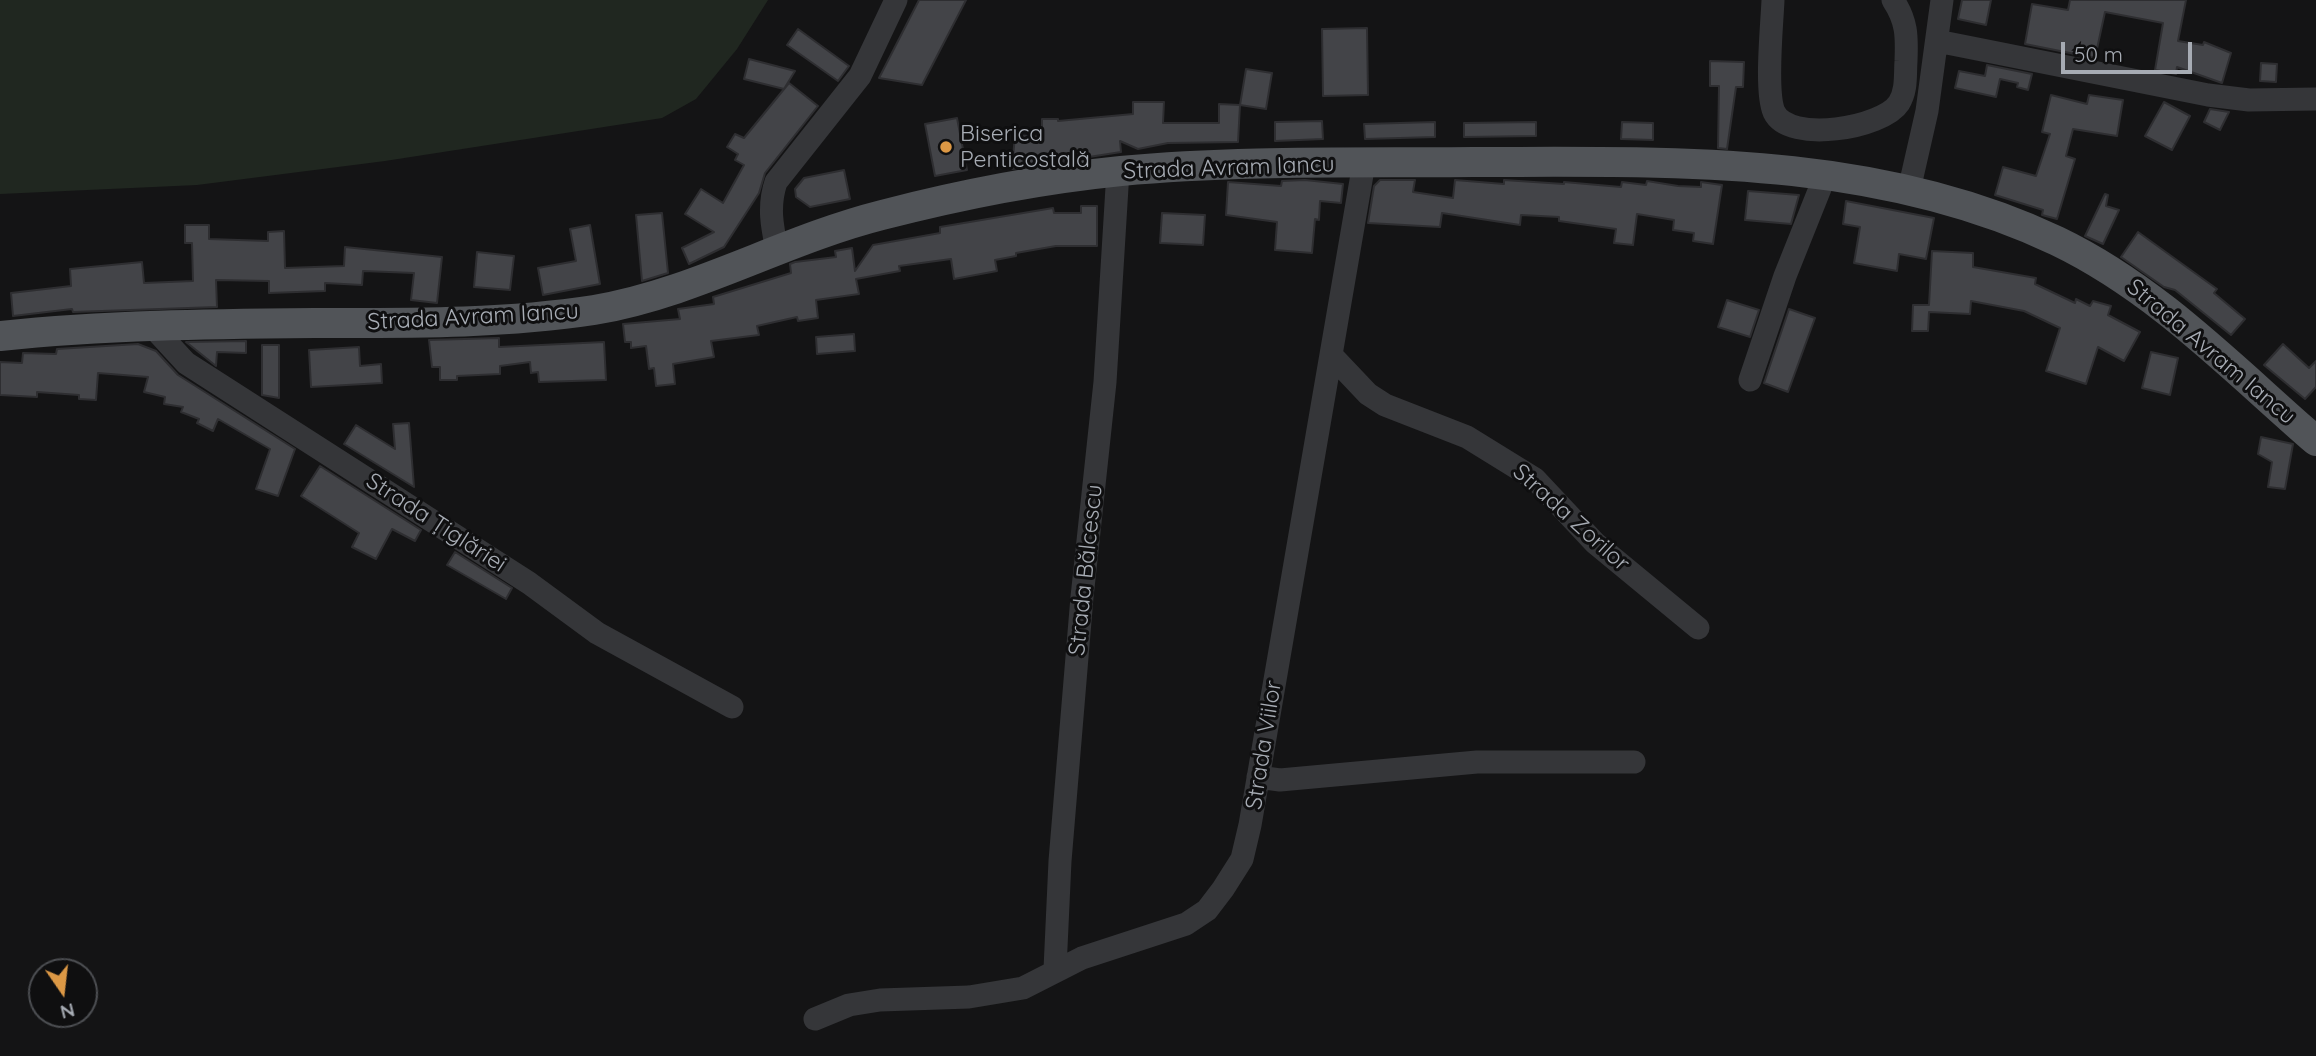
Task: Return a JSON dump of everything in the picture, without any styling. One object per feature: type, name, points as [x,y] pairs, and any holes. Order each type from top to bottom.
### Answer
[{"type":"main road","name":"Strada Avram Iancu","points":[[0,336],[151,325],[513,319],[590,310],[651,299],[777,250],[880,215],[982,193],[1118,172],[1247,164],[1642,160],[1742,164],[1909,190],[1969,208],[2055,240],[2124,279],[2218,352],[2316,441]]},
{"type":"street","points":[[777,250],[770,218],[771,198],[776,182],[860,76],[896,0]]},
{"type":"street","points":[[1773,0],[1770,95],[1775,113],[1785,124],[1804,131],[1870,123],[1889,114],[1899,103],[1905,92],[1907,33],[1905,20],[1893,0]]},
{"type":"street","points":[[1909,190],[1927,111],[1942,0]]},
{"type":"street","points":[[1937,41],[2208,95],[2249,100],[2316,99]]},
{"type":"street","name":"Strada Viilor","points":[[816,1019],[849,1005],[969,997],[1023,988],[1055,969],[1186,924],[1207,910],[1242,859],[1364,163]]},
{"type":"street","name":"Strada Bălcescu","points":[[1055,969],[1060,861],[1082,597],[1105,382],[1118,172]]},
{"type":"street","points":[[1750,380],[1785,276],[1825,176]]},
{"type":"street","name":"Strada Țiglăriei","points":[[151,325],[186,363],[529,583],[597,633],[732,707]]},
{"type":"street","name":"Strada Zorilor","points":[[1331,355],[1368,394],[1385,405],[1467,437],[1535,479],[1595,543],[1698,628]]},
{"type":"street","points":[[1258,777],[1280,780],[1477,761],[1634,762]]},
{"type":"shaded area","points":[[0,0],[768,0],[737,49],[696,99],[662,118],[385,161],[197,185],[0,194]]},
{"type":"building","points":[[919,0],[966,0],[922,85],[879,78]]},
{"type":"building","points":[[1962,0],[1991,0],[1986,25],[1958,19]]},
{"type":"building","points":[[2070,0],[2186,0],[2178,41],[2203,45],[2204,42],[2231,53],[2222,83],[2177,67],[2176,74],[2155,70],[2163,23],[2105,12],[2095,58],[2025,44],[2032,4],[2068,10]]},
{"type":"building","points":[[1367,28],[1368,95],[1323,96],[1322,29]]},
{"type":"building","points":[[798,29],[849,66],[838,81],[787,45]]},
{"type":"building","points":[[749,59],[795,71],[784,89],[744,79]]},
{"type":"building","points":[[1710,61],[1744,62],[1743,87],[1736,87],[1727,149],[1718,148],[1719,86],[1710,86]]},
{"type":"building","points":[[2261,63],[2277,64],[2276,82],[2260,81]]},
{"type":"building","points":[[1987,65],[2032,74],[2028,90],[2017,87],[2018,83],[2000,79],[1996,97],[1955,88],[1959,71],[1985,76]]},
{"type":"building","points":[[1246,69],[1272,73],[1266,109],[1240,105]]},
{"type":"building","points":[[789,83],[818,106],[765,173],[759,193],[724,247],[689,264],[682,248],[714,232],[685,214],[701,189],[723,203],[744,165],[735,160],[738,154],[727,147],[735,134],[744,138]]},
{"type":"building","points":[[2051,95],[2087,104],[2089,95],[2123,100],[2117,136],[2073,129],[2066,156],[2075,159],[2057,219],[2042,215],[2043,210],[1995,195],[2003,167],[2036,176],[2050,134],[2042,132]]},
{"type":"building","points":[[1133,102],[1164,102],[1163,123],[1219,123],[1219,104],[1240,105],[1238,142],[1168,143],[1138,149],[1120,141],[1121,152],[1012,169],[1015,135],[1042,137],[1042,119],[1058,121],[1133,114]]},
{"type":"building","points":[[2164,102],[2190,116],[2172,150],[2145,136]]},
{"type":"building","points":[[2210,109],[2229,112],[2220,130],[2204,122]]},
{"type":"building","name":"Biserica Penticostală","points":[[957,118],[967,170],[935,176],[925,124]]},
{"type":"building","points":[[1322,121],[1323,139],[1275,141],[1275,122]]},
{"type":"building","points":[[1435,122],[1435,137],[1365,139],[1364,124]]},
{"type":"building","points":[[1536,122],[1536,136],[1464,137],[1464,123]]},
{"type":"building","points":[[1622,122],[1653,123],[1653,140],[1621,139]]},
{"type":"building","points":[[844,170],[850,199],[810,207],[796,197],[795,189],[804,178]]},
{"type":"building","points":[[1305,180],[1343,184],[1341,203],[1320,201],[1319,220],[1315,219],[1312,253],[1275,250],[1277,222],[1226,215],[1228,182],[1281,186],[1282,181]]},
{"type":"building","points":[[1380,180],[1415,180],[1413,192],[1453,198],[1455,180],[1504,184],[1504,180],[1564,182],[1621,187],[1622,182],[1646,185],[1647,181],[1678,186],[1701,187],[1701,182],[1722,185],[1713,244],[1693,241],[1694,233],[1673,230],[1674,220],[1637,214],[1633,245],[1614,243],[1616,229],[1559,221],[1559,217],[1521,215],[1520,225],[1442,213],[1440,227],[1368,223],[1374,186]]},
{"type":"building","points":[[1748,191],[1799,195],[1791,224],[1745,220]]},
{"type":"building","points":[[2105,194],[2108,195],[2106,206],[2119,210],[2103,244],[2085,236]]},
{"type":"building","points":[[1846,201],[1934,218],[1926,259],[1899,254],[1897,271],[1854,263],[1860,227],[1843,224]]},
{"type":"building","points":[[1081,206],[1097,206],[1097,246],[1056,246],[1016,253],[1016,256],[995,260],[997,271],[954,279],[951,259],[899,266],[900,271],[856,279],[859,294],[816,300],[818,318],[798,321],[797,317],[757,326],[759,335],[711,341],[714,357],[673,364],[675,384],[656,386],[654,368],[649,369],[646,346],[631,348],[631,342],[625,342],[623,324],[680,319],[678,309],[714,304],[713,297],[791,273],[790,264],[795,262],[836,257],[835,251],[852,248],[855,271],[873,245],[940,233],[940,227],[1053,208],[1054,213],[1081,213]]},
{"type":"building","points":[[662,213],[668,273],[642,281],[636,215]]},
{"type":"building","points":[[1162,213],[1205,215],[1203,245],[1160,243]]},
{"type":"building","points":[[185,225],[209,225],[209,239],[268,241],[268,232],[284,231],[285,268],[344,266],[345,247],[442,257],[437,303],[411,300],[414,273],[363,271],[362,285],[325,283],[325,291],[269,293],[269,281],[216,280],[217,307],[73,312],[72,309],[13,316],[11,293],[71,286],[70,269],[142,262],[144,283],[193,281],[192,243],[185,243]]},
{"type":"building","points":[[590,225],[600,284],[543,295],[538,268],[576,261],[570,229]]},
{"type":"building","points":[[2138,232],[2217,289],[2214,293],[2245,319],[2231,335],[2175,290],[2164,287],[2121,257]]},
{"type":"building","points":[[1932,251],[1973,253],[1973,267],[2036,278],[2035,284],[2075,303],[2076,299],[2090,306],[2093,301],[2111,306],[2108,315],[2140,332],[2124,361],[2098,347],[2086,384],[2046,371],[2060,328],[2024,311],[1971,301],[1970,314],[1929,312],[1928,331],[1912,331],[1913,305],[1929,305]]},
{"type":"building","points":[[477,252],[514,256],[510,290],[474,287]]},
{"type":"building","points":[[1727,300],[1759,310],[1750,337],[1718,327]]},
{"type":"building","points":[[1789,309],[1815,318],[1788,392],[1764,383]]},
{"type":"building","points":[[854,334],[855,351],[817,354],[816,337]]},
{"type":"building","points":[[499,338],[499,347],[604,342],[606,380],[539,382],[538,372],[531,373],[530,362],[500,366],[500,374],[457,376],[457,380],[440,380],[440,367],[432,367],[429,340]]},
{"type":"building","points":[[246,341],[246,353],[217,352],[216,366],[186,342]]},
{"type":"building","points":[[138,344],[156,351],[178,375],[295,449],[278,496],[256,489],[270,449],[218,419],[213,431],[197,423],[199,419],[181,412],[183,407],[164,404],[165,397],[144,392],[148,377],[98,373],[96,400],[79,399],[79,395],[37,392],[37,397],[0,395],[0,362],[22,363],[23,353],[56,354],[57,349]]},
{"type":"building","points":[[2283,344],[2309,368],[2316,361],[2316,387],[2305,399],[2264,365]]},
{"type":"building","points":[[262,345],[279,345],[279,398],[262,395]]},
{"type":"building","points":[[359,347],[360,366],[381,364],[382,383],[311,387],[309,350]]},
{"type":"building","points":[[2151,352],[2178,358],[2170,395],[2142,388]]},
{"type":"building","points":[[409,423],[414,487],[344,444],[356,425],[395,449],[393,424]]},
{"type":"building","points":[[2261,437],[2293,444],[2285,489],[2268,487],[2272,462],[2258,454]]},
{"type":"building","points":[[320,466],[421,530],[415,541],[392,529],[376,559],[352,547],[359,533],[301,496]]},
{"type":"building","points":[[455,552],[512,588],[506,599],[447,565]]},
{"type":"place","name":"Biserica Penticostală","points":[[946,147]]}]
